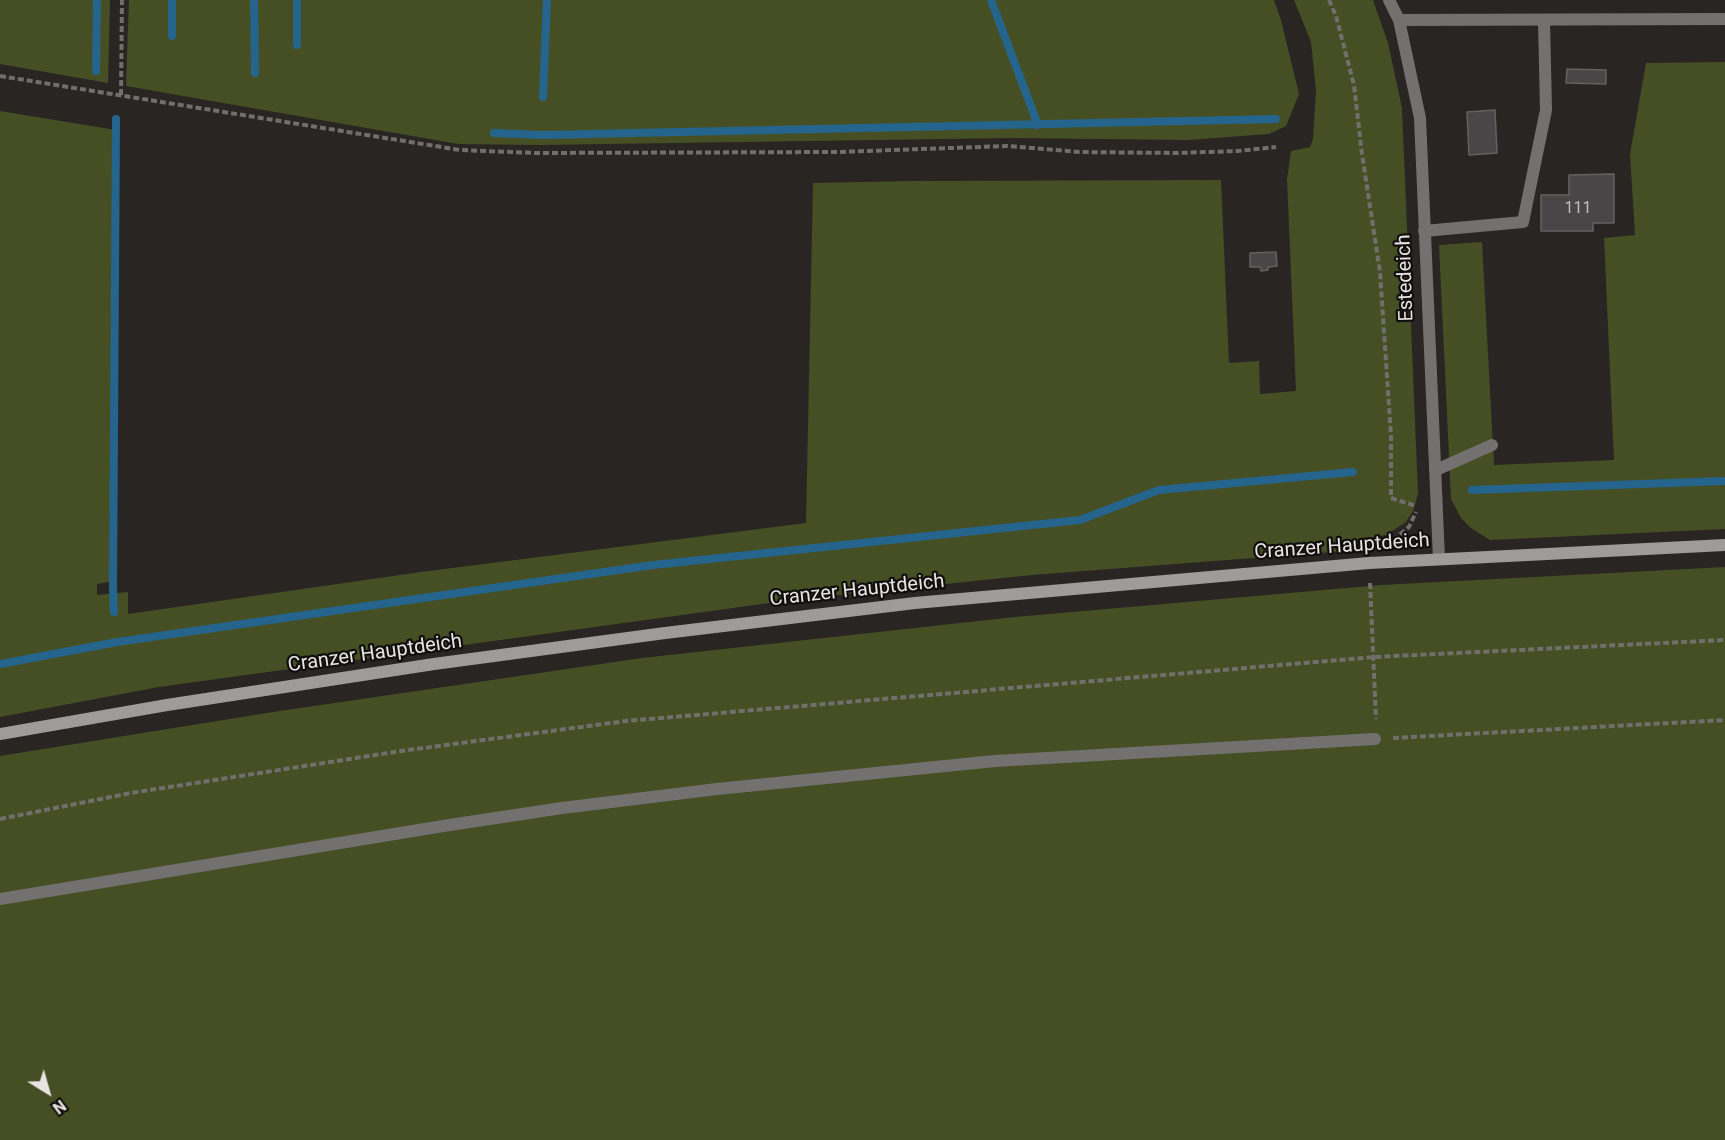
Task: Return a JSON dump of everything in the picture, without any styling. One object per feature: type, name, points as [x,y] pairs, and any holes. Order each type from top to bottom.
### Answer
[{"type":"main road","name":"Cranzer Hauptdeich","points":[[0,734],[190,701],[434,664],[915,603],[1369,563],[1725,545]]},
{"type":"street","name":"Estedeich","points":[[1389,0],[1399,20],[1420,118],[1439,559]]},
{"type":"street","points":[[1399,20],[1725,19]]},
{"type":"street","points":[[1424,231],[1523,222],[1546,110],[1544,21]]},
{"type":"street","points":[[1436,470],[1492,445]]},
{"type":"street","points":[[0,899],[432,827],[717,789],[995,761],[1375,738]]},
{"type":"path","points":[[120,95],[122,0]]},
{"type":"path","points":[[1329,0],[1336,16],[1354,86],[1380,272],[1391,436],[1391,498],[1418,507],[1409,527],[1394,540],[1380,547],[1369,548],[1369,563]]},
{"type":"path","points":[[0,76],[460,150],[536,153],[838,152],[1007,146],[1079,152],[1177,153],[1276,147]]},
{"type":"path","points":[[1370,588],[1376,705]]},
{"type":"path","points":[[0,819],[131,793],[401,751],[626,721],[1374,657],[1725,640]]},
{"type":"path","points":[[1375,738],[1725,720]]},
{"type":"green space","points":[[0,0],[110,0],[108,83],[0,64]]},
{"type":"green space","points":[[129,0],[1274,0],[1299,94],[1286,126],[1269,134],[1188,140],[1012,138],[539,145],[458,144],[126,86]]},
{"type":"green space","points":[[1294,0],[1373,0],[1388,43],[1402,108],[1418,494],[1413,511],[1406,522],[1386,535],[1359,540],[1358,550],[1032,575],[791,600],[159,687],[0,717],[0,111],[116,130],[113,581],[97,584],[97,595],[128,592],[128,614],[421,572],[806,523],[813,183],[1221,180],[1229,363],[1259,361],[1260,394],[1296,391],[1287,179],[1291,151],[1310,147],[1313,139],[1316,90],[1311,42]]},
{"type":"green space","points":[[1725,62],[1725,529],[1490,540],[1471,528],[1461,518],[1451,499],[1439,245],[1482,242],[1494,465],[1614,460],[1604,238],[1635,235],[1630,154],[1646,63]]},
{"type":"green space","points":[[1725,567],[1725,1140],[0,1140],[0,756],[273,712],[642,658],[1015,617],[1381,585]]},
{"type":"building","points":[[1567,69],[1606,70],[1606,84],[1566,83]]},
{"type":"building","points":[[1495,110],[1497,153],[1469,155],[1467,112]]},
{"type":"building","points":[[1614,174],[1614,223],[1593,223],[1593,231],[1541,231],[1541,195],[1569,195],[1569,175]]},
{"type":"building","points":[[1276,252],[1277,266],[1261,271],[1260,267],[1250,267],[1250,253]]},
{"type":"waterway","points":[[96,71],[97,0]]},
{"type":"waterway","points":[[172,0],[172,36]]},
{"type":"waterway","points":[[254,0],[255,73]]},
{"type":"waterway","points":[[297,0],[297,45]]},
{"type":"waterway","points":[[543,97],[547,0]]},
{"type":"waterway","points":[[991,0],[1038,125]]},
{"type":"waterway","points":[[114,612],[116,119]]},
{"type":"waterway","points":[[494,133],[542,135],[1276,119]]},
{"type":"waterway","points":[[0,664],[117,642],[653,565],[1080,520],[1159,490],[1353,472]]},
{"type":"waterway","points":[[1472,490],[1725,481]]}]
